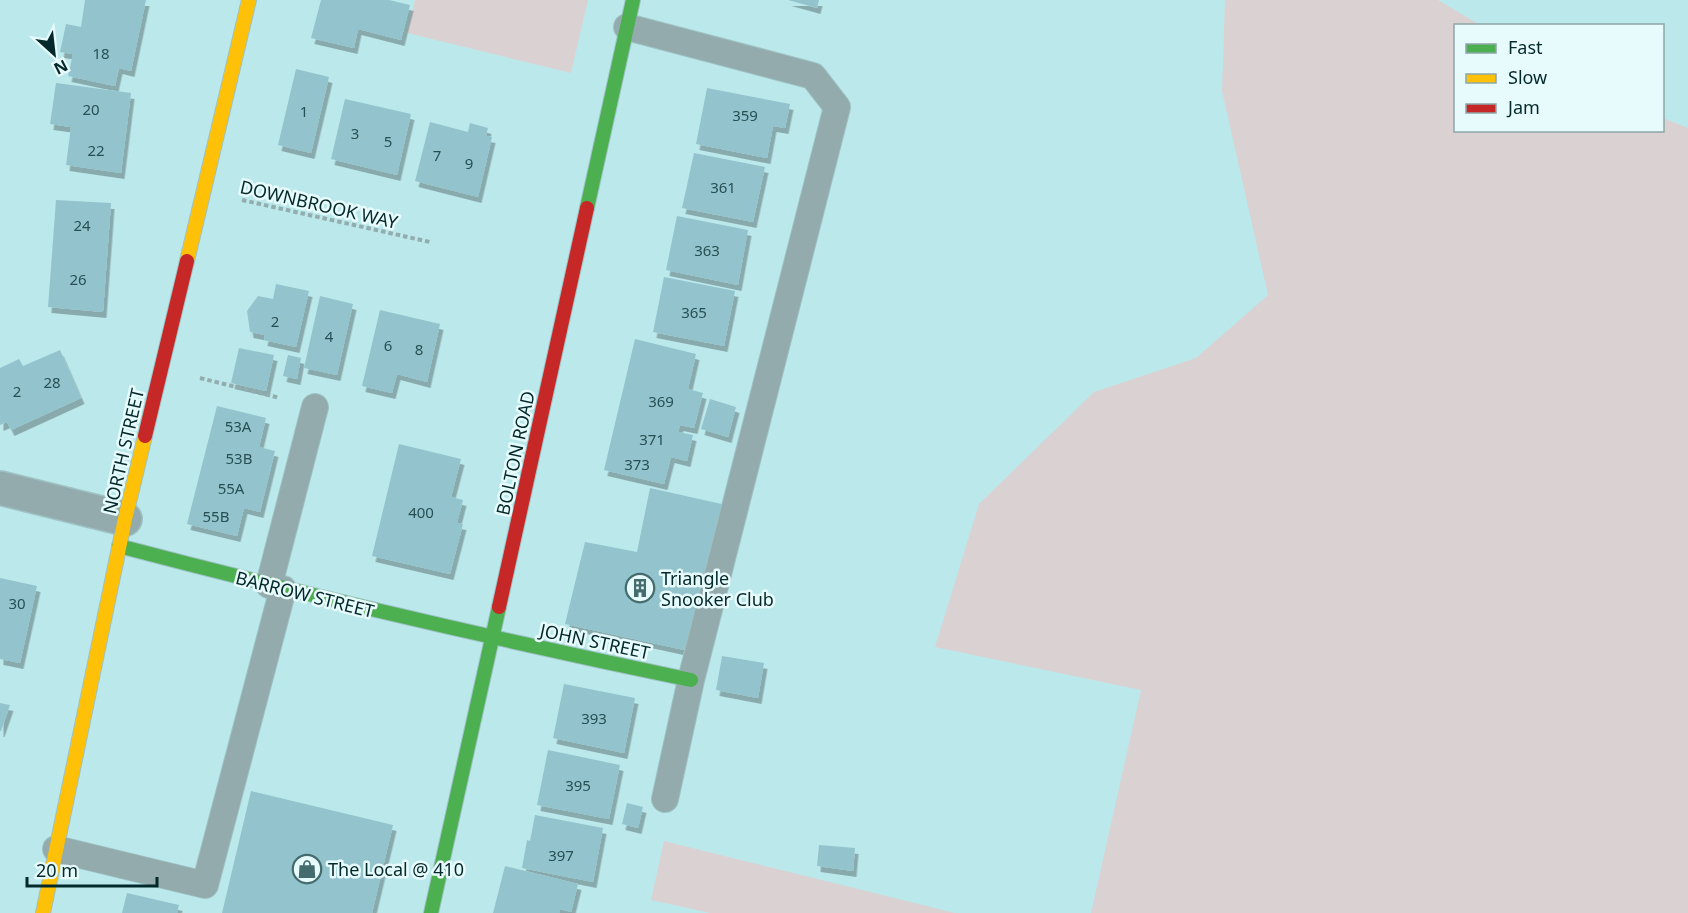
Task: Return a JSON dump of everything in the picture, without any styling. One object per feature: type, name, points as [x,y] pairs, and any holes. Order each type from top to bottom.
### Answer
[{"type":"street","name":"NORTH STREET","points":[[43,913],[122,532],[249,0]]},
{"type":"street","name":"BOLTON ROAD","points":[[432,913],[633,0]]},
{"type":"street","name":"BARROW STREET","points":[[0,488],[276,587],[492,638]]},
{"type":"street","name":"JOHN STREET","points":[[492,638],[691,680]]},
{"type":"lane","points":[[627,27],[813,76],[837,108],[691,680],[665,799]]},
{"type":"lane","points":[[56,849],[205,885],[276,587],[315,407]]},
{"type":"path","name":"DOWNBROOK WAY","points":[[203,192],[430,242]]},
{"type":"path","points":[[161,368],[315,407]]},
{"type":"shaded area","points":[[415,0],[588,0],[571,73],[407,33]]},
{"type":"shaded area","points":[[1225,0],[1438,0],[1478,24],[1454,24],[1454,132],[1664,132],[1664,118],[1688,128],[1688,913],[1091,913],[1141,690],[935,647],[979,504],[1094,392],[1196,358],[1268,295],[1222,91]]},
{"type":"shaded area","points":[[664,841],[955,913],[710,913],[651,900]]},
{"type":"building","points":[[85,0],[146,0],[131,71],[119,68],[115,86],[68,76],[73,54],[60,52],[66,24],[81,27]]},
{"type":"building","points":[[321,0],[389,0],[410,5],[401,40],[358,29],[354,48],[311,38]]},
{"type":"building","points":[[788,0],[819,0],[817,8]]},
{"type":"building","points":[[296,69],[329,77],[311,153],[278,145]]},
{"type":"building","points":[[56,83],[131,93],[121,173],[66,165],[71,127],[50,124]]},
{"type":"building","points":[[707,88],[790,104],[785,128],[773,126],[767,158],[696,144]]},
{"type":"building","points":[[345,99],[411,114],[397,175],[331,159]]},
{"type":"building","points":[[430,122],[468,132],[470,123],[488,128],[486,136],[492,137],[478,197],[415,181]]},
{"type":"building","points":[[694,153],[765,167],[753,222],[682,208]]},
{"type":"building","points":[[56,200],[111,203],[103,312],[48,307]]},
{"type":"building","points":[[677,216],[748,230],[738,285],[666,270]]},
{"type":"building","points":[[664,277],[735,291],[724,346],[653,332]]},
{"type":"building","points":[[276,284],[309,291],[296,347],[264,340],[265,335],[250,332],[247,311],[258,296],[273,299]]},
{"type":"building","points":[[320,296],[353,304],[337,375],[304,368]]},
{"type":"building","points":[[380,310],[440,324],[427,382],[397,374],[392,393],[362,386]]},
{"type":"building","points":[[635,339],[696,354],[688,389],[703,393],[694,428],[680,425],[678,432],[693,435],[687,461],[671,457],[664,484],[604,470]]},
{"type":"building","points":[[239,348],[274,355],[266,391],[231,383]]},
{"type":"building","points":[[60,350],[81,398],[11,430],[7,422],[0,425],[0,368],[19,359],[23,366]]},
{"type":"building","points":[[288,355],[301,358],[297,379],[283,376]]},
{"type":"building","points":[[710,399],[736,407],[728,437],[701,429]]},
{"type":"building","points":[[217,406],[266,418],[259,447],[275,451],[260,512],[244,508],[237,536],[187,524]]},
{"type":"building","points":[[399,444],[461,459],[451,497],[463,500],[457,523],[463,524],[450,574],[372,556]]},
{"type":"building","name":"Triangle Snooker Club","points":[[650,488],[726,505],[689,651],[565,624],[585,542],[637,552]]},
{"type":"building","points":[[0,578],[37,586],[20,663],[0,659]]},
{"type":"building","points":[[722,656],[764,663],[758,698],[716,690]]},
{"type":"building","points":[[564,684],[635,698],[624,753],[553,738]]},
{"type":"building","points":[[0,703],[10,705],[1,731],[0,731]]},
{"type":"building","points":[[548,750],[620,765],[609,819],[537,805]]},
{"type":"building","name":"The Local @ 410","points":[[251,791],[393,825],[372,913],[222,913]]},
{"type":"building","points":[[627,803],[643,807],[638,828],[622,824]]},
{"type":"building","points":[[535,815],[603,828],[593,882],[522,868],[527,840],[530,841]]},
{"type":"building","points":[[819,845],[855,848],[853,871],[817,866]]},
{"type":"building","points":[[505,866],[578,884],[571,912],[560,909],[559,913],[493,913]]},
{"type":"building","points":[[127,893],[179,905],[177,913],[122,913]]},
{"type":"traffic: fast","points":[[587,208],[633,0]]},
{"type":"traffic: fast","points":[[119,546],[404,617],[691,680]]},
{"type":"traffic: fast","points":[[431,913],[499,607]]},
{"type":"traffic: slow","points":[[187,261],[249,0]]},
{"type":"traffic: slow","points":[[43,913],[125,519],[145,436]]},
{"type":"traffic: jam","points":[[499,607],[587,208]]},
{"type":"traffic: jam","points":[[145,436],[187,261]]},
{"type":"place","name":"Triangle Snooker Club","points":[[640,588]]},
{"type":"place","name":"The Local @ 410","points":[[307,869]]}]
